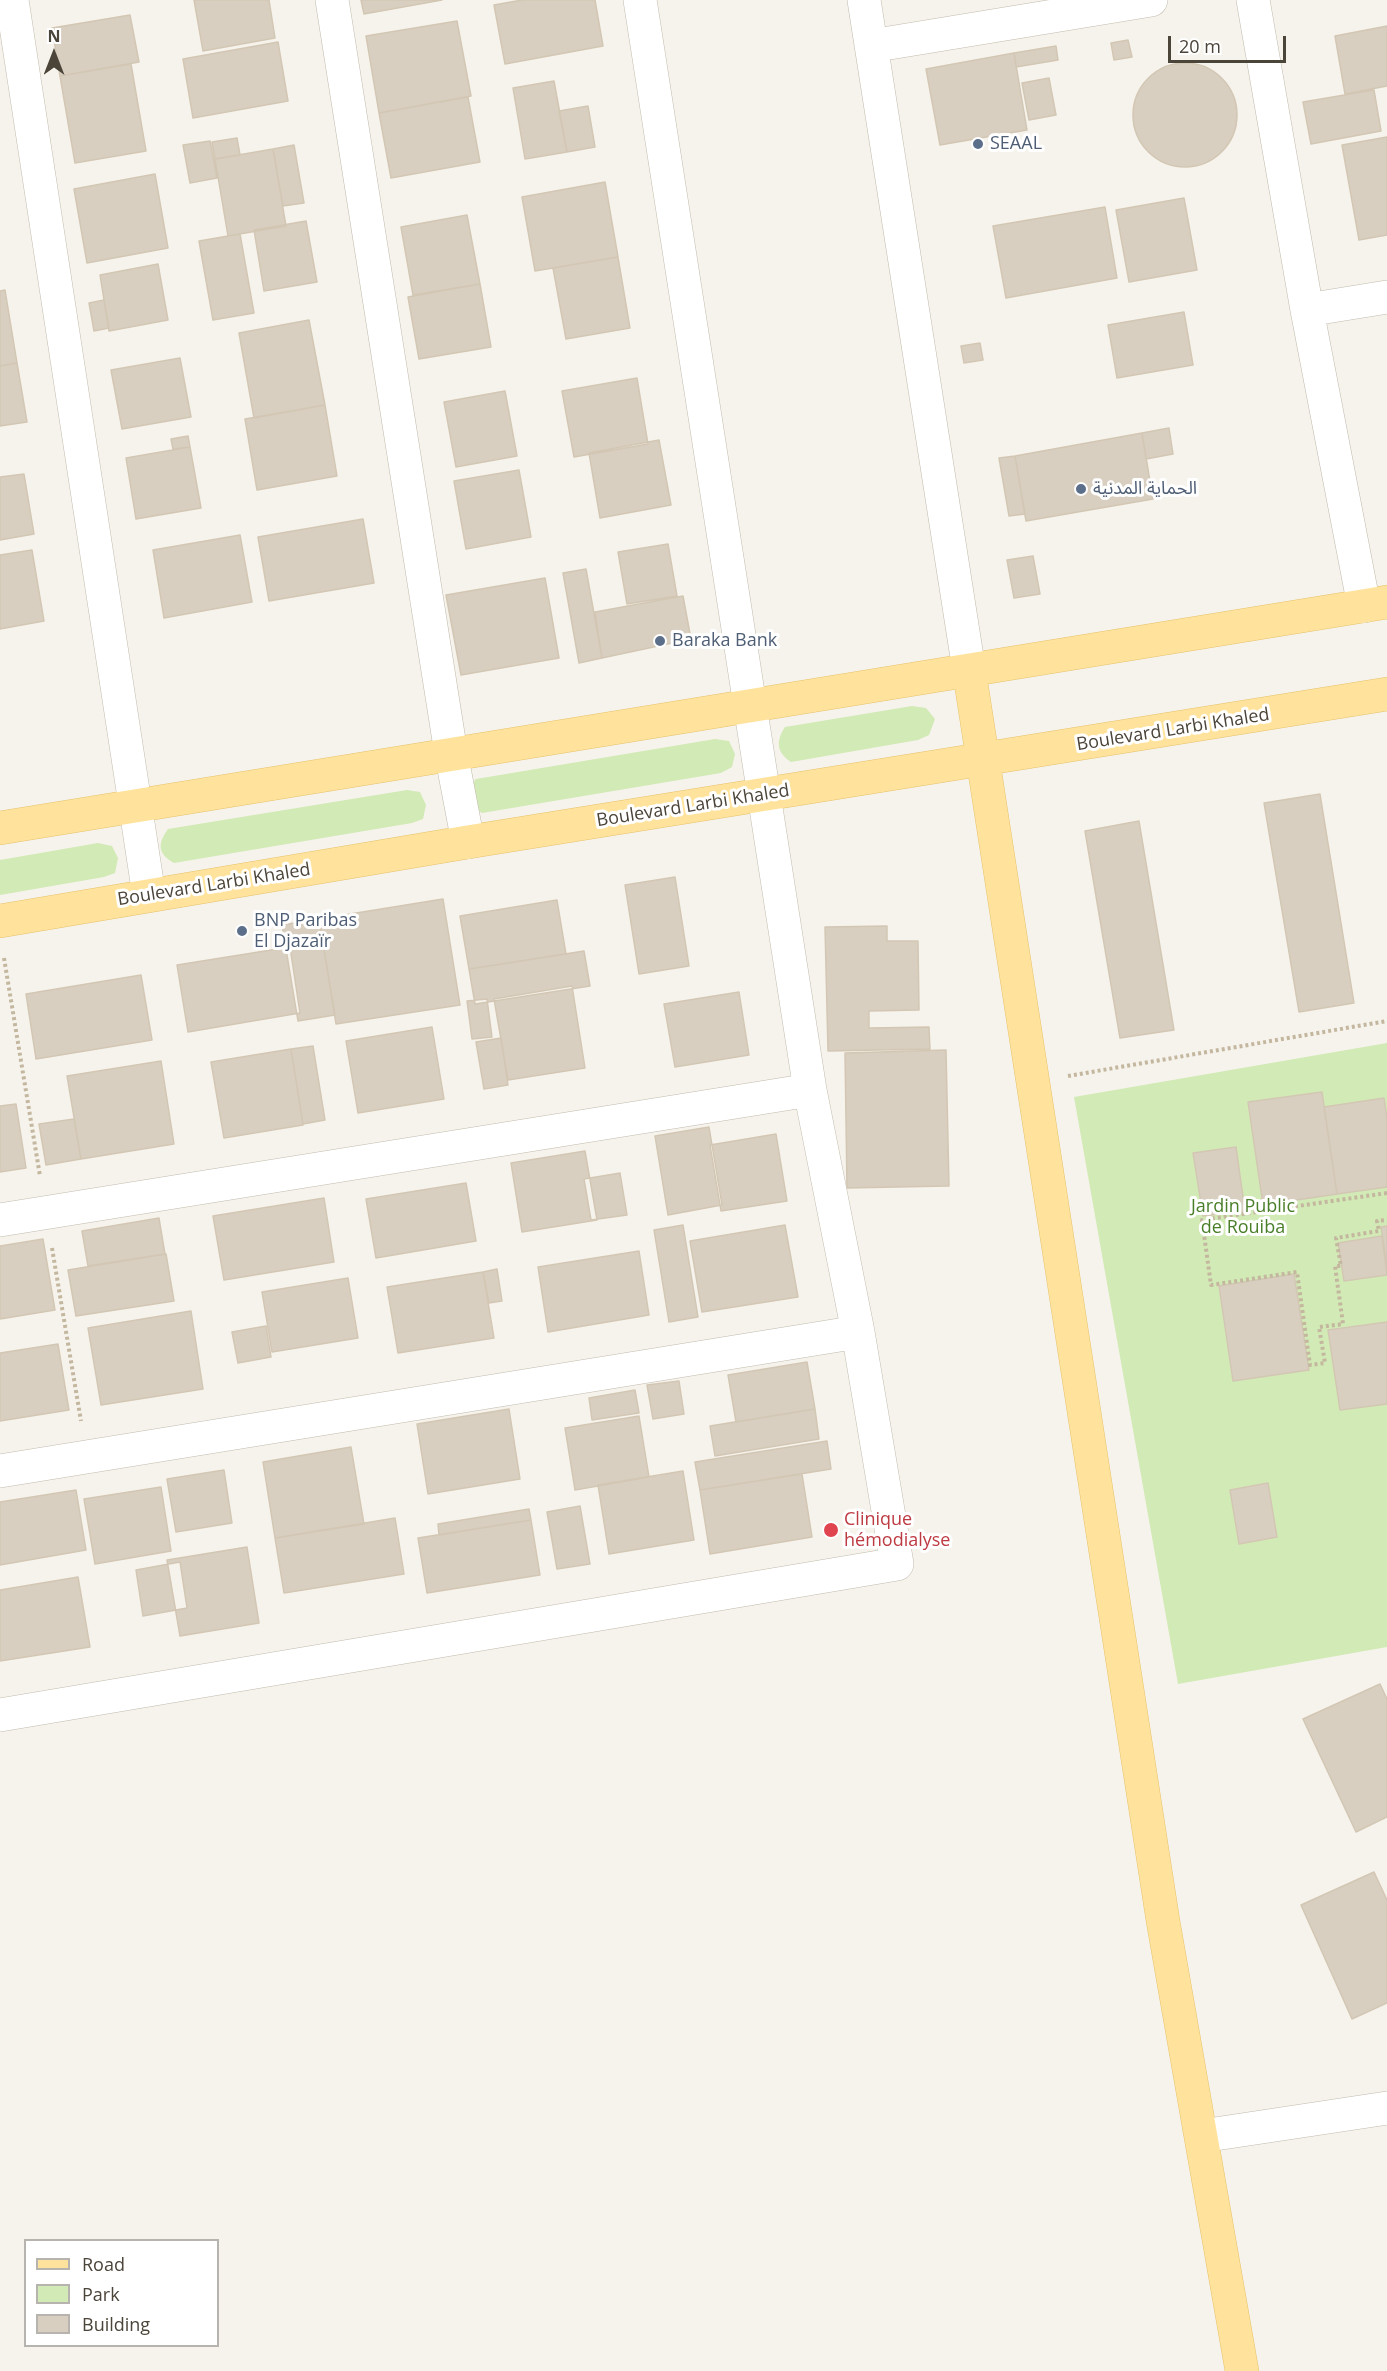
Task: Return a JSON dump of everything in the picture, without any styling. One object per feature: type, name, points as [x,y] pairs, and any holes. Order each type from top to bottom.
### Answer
[{"type":"main road","points":[[0,828],[1376,604]]},
{"type":"main road","points":[[969,670],[1163,1921],[1242,2371]]},
{"type":"main road","name":"Boulevard Larbi Khaled","points":[[0,921],[468,842],[984,761],[1387,694]]},
{"type":"street","points":[[12,0],[149,895]]},
{"type":"street","points":[[332,0],[451,753],[468,842]]},
{"type":"street","points":[[0,1715],[897,1564],[858,1332],[810,1090],[640,0]]},
{"type":"street","points":[[864,0],[969,670]]},
{"type":"street","points":[[871,46],[1077,6],[1151,0]]},
{"type":"street","points":[[1253,0],[1307,310],[1376,604]]},
{"type":"street","points":[[1307,310],[1387,297]]},
{"type":"street","points":[[0,1220],[810,1090]]},
{"type":"street","points":[[0,1471],[858,1332]]},
{"type":"street","points":[[1202,2136],[1387,2108]]},
{"type":"path","points":[[1034,1082],[1387,1021]]},
{"type":"path","points":[[1387,1193],[1202,1220],[1211,1285],[1297,1272],[1310,1365],[1325,1363],[1319,1327],[1343,1324],[1335,1266],[1341,1266],[1336,1238],[1379,1231],[1377,1221],[1387,1220]]},
{"type":"green space","points":[[912,706],[926,708],[935,719],[929,735],[918,740],[791,762],[780,750],[780,737],[785,727]]},
{"type":"green space","points":[[715,739],[729,741],[735,754],[732,767],[721,773],[482,813],[473,807],[470,786],[476,779]]},
{"type":"green space","points":[[407,790],[420,792],[426,805],[423,819],[412,823],[174,863],[165,856],[161,848],[162,839],[168,829]]},
{"type":"green space","points":[[98,843],[112,846],[118,858],[115,873],[104,877],[0,895],[0,860]]},
{"type":"green space","name":"Jardin Public de Rouiba","points":[[1387,1043],[1387,1647],[1178,1684],[1074,1097]]},
{"type":"building","points":[[194,0],[269,0],[275,38],[203,51]]},
{"type":"building","points":[[361,0],[442,0],[364,14]]},
{"type":"building","points":[[522,0],[595,0],[603,46],[505,64],[494,5]]},
{"type":"building","points":[[130,15],[139,62],[60,76],[52,28]]},
{"type":"building","points":[[457,21],[471,96],[379,113],[366,36]]},
{"type":"building","points":[[1387,26],[1387,86],[1345,94],[1335,36]]},
{"type":"building","points":[[1128,40],[1132,57],[1114,60],[1111,43]]},
{"type":"building","points":[[278,42],[288,101],[193,118],[183,59]]},
{"type":"building","points":[[1056,46],[1058,60],[1016,67],[1014,53]]},
{"type":"building","points":[[1014,53],[1027,130],[940,145],[926,69]]},
{"type":"building","points":[[1185,63],[1205,67],[1222,78],[1233,95],[1237,115],[1233,135],[1222,152],[1205,163],[1185,167],[1165,163],[1148,152],[1137,135],[1133,115],[1137,95],[1148,78],[1165,67]]},
{"type":"building","points":[[131,64],[146,151],[75,163],[60,76]]},
{"type":"building","points":[[1049,78],[1056,115],[1029,120],[1022,83]]},
{"type":"building","points":[[554,81],[567,152],[525,159],[513,88]]},
{"type":"building","points":[[1374,90],[1381,131],[1311,144],[1303,102]]},
{"type":"building","points":[[468,97],[480,162],[391,178],[379,113]]},
{"type":"building","points":[[588,106],[595,147],[567,152],[559,111]]},
{"type":"building","points":[[1387,137],[1387,235],[1359,240],[1342,145]]},
{"type":"building","points":[[237,138],[240,155],[215,159],[212,142]]},
{"type":"building","points":[[210,141],[217,178],[190,183],[183,145]]},
{"type":"building","points":[[294,145],[304,203],[283,206],[273,149]]},
{"type":"building","points":[[273,149],[286,226],[228,236],[215,159]]},
{"type":"building","points":[[155,174],[168,248],[87,263],[74,189]]},
{"type":"building","points":[[605,182],[618,257],[535,271],[522,197]]},
{"type":"building","points":[[1184,198],[1197,270],[1129,282],[1116,210]]},
{"type":"building","points":[[1105,207],[1117,278],[1006,298],[993,226]]},
{"type":"building","points":[[467,215],[480,284],[413,295],[401,227]]},
{"type":"building","points":[[306,221],[317,282],[264,291],[254,230]]},
{"type":"building","points":[[240,234],[254,313],[213,320],[199,241]]},
{"type":"building","points":[[618,257],[630,328],[566,339],[553,268]]},
{"type":"building","points":[[158,264],[168,320],[109,331],[100,275]]},
{"type":"building","points":[[480,284],[491,347],[419,359],[408,297]]},
{"type":"building","points":[[5,290],[17,363],[0,366],[0,291]]},
{"type":"building","points":[[104,300],[109,328],[94,331],[89,303]]},
{"type":"building","points":[[1184,312],[1193,365],[1117,378],[1108,325]]},
{"type":"building","points":[[309,320],[325,405],[254,418],[239,333]]},
{"type":"building","points":[[980,343],[983,360],[964,363],[961,346]]},
{"type":"building","points":[[180,358],[191,417],[122,429],[111,370]]},
{"type":"building","points":[[17,363],[27,422],[0,426],[0,366]]},
{"type":"building","points":[[637,378],[648,444],[574,457],[562,391]]},
{"type":"building","points":[[505,391],[517,456],[456,467],[444,402]]},
{"type":"building","points":[[325,405],[337,476],[257,490],[245,419]]},
{"type":"building","points":[[1169,428],[1173,454],[1146,459],[1142,433]]},
{"type":"building","points":[[1142,433],[1153,499],[1026,521],[1015,456]]},
{"type":"building","points":[[188,436],[190,447],[173,449],[171,439]]},
{"type":"building","points":[[659,440],[671,505],[600,518],[589,453]]},
{"type":"building","points":[[190,447],[201,508],[136,519],[126,458]]},
{"type":"building","points":[[1015,456],[1025,514],[1009,516],[999,458]]},
{"type":"building","points":[[519,470],[531,537],[466,549],[454,481]]},
{"type":"building","points":[[24,474],[34,534],[0,540],[0,477]]},
{"type":"building","points":[[363,519],[374,583],[269,601],[258,537]]},
{"type":"building","points":[[240,535],[252,602],[164,618],[153,550]]},
{"type":"building","points":[[668,544],[677,596],[627,604],[618,552]]},
{"type":"building","points":[[32,550],[44,621],[0,629],[0,555]]},
{"type":"building","points":[[1033,556],[1040,594],[1014,598],[1007,560]]},
{"type":"building","points":[[586,569],[602,658],[579,663],[563,573]]},
{"type":"building","points":[[545,578],[559,658],[461,675],[446,595]]},
{"type":"building","points":[[683,596],[691,639],[602,658],[595,612]]},
{"type":"building","points":[[1320,794],[1354,1003],[1299,1012],[1264,803]]},
{"type":"building","points":[[1139,821],[1174,1030],[1120,1038],[1085,831]]},
{"type":"building","points":[[675,877],[689,966],[639,974],[625,885]]},
{"type":"building","points":[[443,899],[460,1005],[336,1024],[319,919]]},
{"type":"building","points":[[557,900],[566,954],[469,969],[460,916]]},
{"type":"building","points":[[319,919],[335,1015],[298,1021],[282,925]]},
{"type":"building","points":[[887,926],[887,941],[918,941],[919,1010],[869,1011],[869,1028],[929,1027],[930,1049],[828,1051],[825,927]]},
{"type":"building","points":[[290,947],[300,1013],[188,1032],[177,965]]},
{"type":"building","points":[[584,951],[590,986],[475,1004],[469,969]]},
{"type":"building","points":[[141,975],[152,1040],[36,1059],[26,994]]},
{"type":"building","points":[[572,986],[585,1068],[508,1080],[494,999]]},
{"type":"building","points":[[739,992],[749,1055],[675,1067],[664,1004]]},
{"type":"building","points":[[487,999],[492,1037],[472,1039],[467,1001]]},
{"type":"building","points":[[432,1027],[444,1099],[358,1113],[346,1041]]},
{"type":"building","points":[[501,1038],[508,1085],[484,1089],[476,1042]]},
{"type":"building","points":[[313,1046],[325,1120],[303,1124],[291,1049]]},
{"type":"building","points":[[291,1049],[303,1125],[224,1138],[211,1062]]},
{"type":"building","points":[[946,1050],[949,1186],[847,1188],[845,1053]]},
{"type":"building","points":[[161,1061],[174,1144],[81,1159],[67,1076]]},
{"type":"building","points":[[1322,1092],[1337,1194],[1263,1205],[1248,1102]]},
{"type":"building","points":[[1384,1098],[1387,1119],[1387,1187],[1337,1194],[1324,1107]]},
{"type":"building","points":[[16,1104],[26,1168],[0,1172],[0,1106]]},
{"type":"building","points":[[74,1119],[81,1159],[46,1165],[39,1124]]},
{"type":"building","points":[[709,1127],[722,1205],[668,1215],[655,1136]]},
{"type":"building","points":[[776,1134],[787,1201],[721,1211],[710,1145]]},
{"type":"building","points":[[1236,1147],[1245,1211],[1203,1216],[1193,1153]]},
{"type":"building","points":[[585,1151],[597,1220],[522,1232],[511,1163]]},
{"type":"building","points":[[620,1173],[627,1215],[591,1220],[584,1179]]},
{"type":"building","points":[[466,1183],[476,1241],[376,1258],[366,1199]]},
{"type":"building","points":[[324,1198],[334,1262],[224,1280],[213,1216]]},
{"type":"building","points":[[159,1218],[165,1254],[88,1266],[82,1231]]},
{"type":"building","points":[[683,1225],[698,1317],[669,1322],[654,1230]]},
{"type":"building","points":[[785,1225],[798,1297],[702,1312],[690,1241]]},
{"type":"building","points":[[1387,1226],[1387,1267],[1381,1227]]},
{"type":"building","points":[[1382,1236],[1387,1275],[1344,1281],[1338,1243]]},
{"type":"building","points":[[43,1239],[55,1310],[0,1319],[0,1246]]},
{"type":"building","points":[[639,1251],[649,1315],[548,1332],[538,1267]]},
{"type":"building","points":[[166,1254],[174,1301],[76,1316],[68,1270]]},
{"type":"building","points":[[497,1269],[502,1301],[489,1303],[483,1272]]},
{"type":"building","points":[[483,1272],[494,1338],[398,1353],[387,1287]]},
{"type":"building","points":[[1294,1274],[1309,1370],[1233,1381],[1219,1286]]},
{"type":"building","points":[[348,1278],[358,1338],[272,1352],[262,1292]]},
{"type":"building","points":[[191,1311],[203,1389],[101,1405],[88,1328]]},
{"type":"building","points":[[1387,1322],[1387,1404],[1340,1410],[1328,1330]]},
{"type":"building","points":[[266,1326],[271,1357],[238,1363],[232,1332]]},
{"type":"building","points":[[58,1344],[69,1410],[0,1421],[0,1353]]},
{"type":"building","points":[[807,1362],[815,1409],[736,1422],[728,1375]]},
{"type":"building","points":[[679,1381],[684,1414],[653,1419],[647,1385]]},
{"type":"building","points":[[635,1390],[639,1413],[592,1420],[589,1398]]},
{"type":"building","points":[[509,1409],[520,1479],[428,1494],[417,1424]]},
{"type":"building","points":[[815,1409],[819,1439],[715,1456],[710,1426]]},
{"type":"building","points":[[639,1416],[649,1477],[575,1490],[565,1428]]},
{"type":"building","points":[[827,1441],[831,1469],[700,1490],[695,1462]]},
{"type":"building","points":[[351,1447],[364,1524],[275,1538],[263,1462]]},
{"type":"building","points":[[224,1470],[232,1523],[176,1532],[167,1479]]},
{"type":"building","points":[[683,1471],[694,1540],[609,1554],[598,1485]]},
{"type":"building","points":[[802,1474],[812,1537],[710,1554],[700,1490]]},
{"type":"building","points":[[1268,1483],[1277,1537],[1239,1544],[1230,1490]]},
{"type":"building","points":[[161,1487],[171,1551],[95,1564],[84,1499]]},
{"type":"building","points":[[76,1490],[86,1550],[0,1565],[0,1502]]},
{"type":"building","points":[[580,1506],[590,1564],[557,1569],[547,1512]]},
{"type":"building","points":[[529,1509],[531,1520],[439,1535],[438,1524]]},
{"type":"building","points":[[395,1518],[404,1574],[284,1593],[275,1538]]},
{"type":"building","points":[[531,1520],[540,1575],[427,1593],[418,1538]]},
{"type":"building","points":[[247,1547],[259,1623],[180,1636],[167,1560]]},
{"type":"building","points":[[180,1562],[187,1608],[143,1616],[136,1570]]},
{"type":"building","points":[[78,1577],[90,1647],[0,1661],[0,1590]]},
{"type":"building","points":[[1380,1684],[1387,1699],[1387,1817],[1356,1832],[1303,1719]]},
{"type":"building","points":[[1374,1872],[1387,1900],[1387,2003],[1352,2019],[1301,1905]]},
{"type":"place","name":"SEAAL","points":[[978,144]]},
{"type":"place","name":"الحماية المدنية","points":[[1081,489]]},
{"type":"place","name":"Baraka Bank","points":[[660,641]]},
{"type":"place","name":"BNP Paribas El Djazaïr","points":[[242,931]]},
{"type":"place","name":"Clinique hémodialyse","points":[[831,1530]]}]
